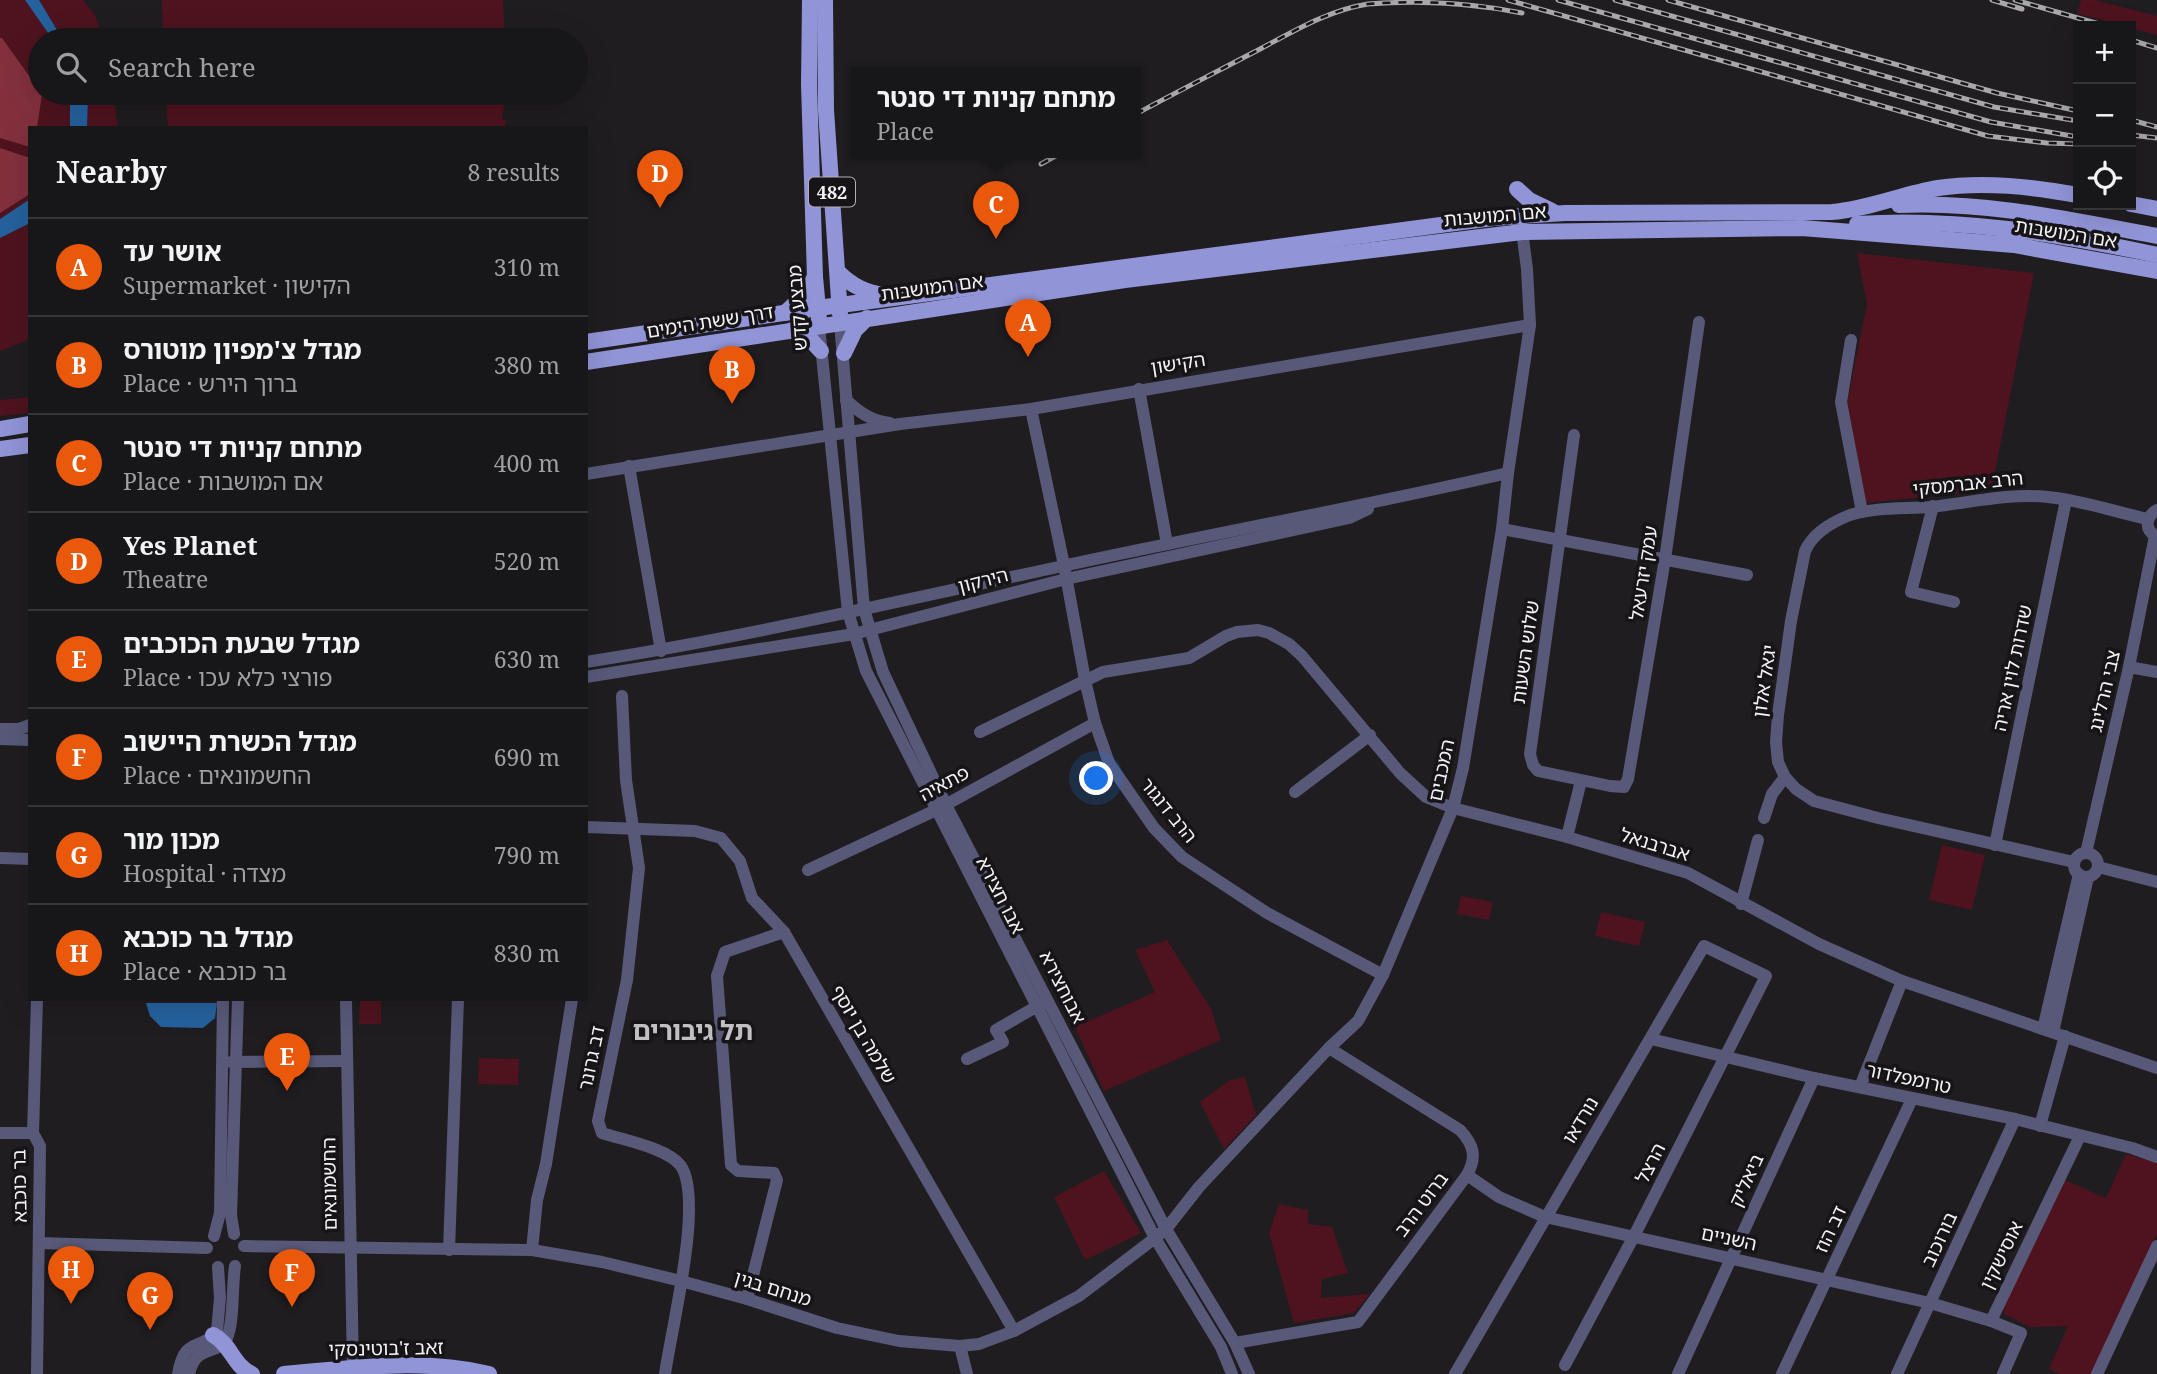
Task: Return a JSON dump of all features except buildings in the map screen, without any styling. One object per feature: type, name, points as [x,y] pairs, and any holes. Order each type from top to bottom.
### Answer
[{"type":"main road","name":"מבצע קדש","points":[[810,0],[809,84],[819,326]]},
{"type":"main road","name":"482","points":[[825,0],[826,99],[840,323]]},
{"type":"main road","name":"אם המושבות","points":[[840,323],[1521,224],[1565,214],[1832,212],[1871,207],[1938,188],[1982,186],[2035,188],[2073,194]]},
{"type":"main road","points":[[1517,189],[1537,205],[1565,214]]},
{"type":"main road","points":[[1871,207],[1925,204],[1999,209],[2157,236]]},
{"type":"main road","name":"אם המושבות","points":[[2136,205],[2157,209]]},
{"type":"main road","points":[[1802,228],[1900,223],[1976,226],[2049,234],[2157,255]]},
{"type":"main road","name":"אם המושבות","points":[[818,309],[1334,238],[1521,224],[1802,228],[2014,245],[2157,271]]},
{"type":"main road","points":[[838,272],[852,286],[869,293],[908,297]]},
{"type":"main road","points":[[785,313],[804,295],[815,277]]},
{"type":"main road","name":"דרך ששת הימים","points":[[588,342],[818,309]]},
{"type":"main road","points":[[844,353],[855,330],[869,317]]},
{"type":"main road","name":"דרך ששת הימים","points":[[588,362],[840,323]]},
{"type":"main road","points":[[792,330],[810,339],[821,351]]},
{"type":"main road","points":[[0,429],[28,424]]},
{"type":"main road","points":[[0,449],[28,445]]},
{"type":"main road","points":[[219,1339],[233,1359],[252,1374]]},
{"type":"main road","name":"זאב ז'בוטינסקי","points":[[284,1374],[422,1365],[489,1374]]},
{"type":"street","name":"המכבים","points":[[1155,1238],[1329,1048],[1358,1021],[1382,975],[1453,808],[1463,768],[1502,529],[1530,325],[1521,224]]},
{"type":"street","name":"עמק יזרעאל","points":[[1581,781],[1624,787],[1628,779],[1665,559],[1699,322]]},
{"type":"street","points":[[840,323],[864,609]]},
{"type":"street","name":"הקישון","points":[[588,474],[900,424],[1031,409],[1530,325]]},
{"type":"street","name":"מבצע קדש","points":[[819,326],[848,612]]},
{"type":"street","points":[[1851,340],[1841,402],[1862,512]]},
{"type":"street","points":[[1139,389],[1167,544]]},
{"type":"street","points":[[846,400],[860,413],[880,422],[900,424]]},
{"type":"street","points":[[813,439],[828,408]]},
{"type":"street","name":"הרב דנגור","points":[[1031,409],[1084,680],[1109,763],[1154,828],[1182,857],[1266,913],[1382,975]]},
{"type":"street","name":"שלוש השעות","points":[[1574,435],[1530,754],[1538,771],[1581,781]]},
{"type":"street","points":[[629,467],[661,650]]},
{"type":"street","name":"הירקון","points":[[588,677],[854,634],[1167,544],[1384,501],[1508,472]]},
{"type":"street","name":"הרב אברמסקי","points":[[1805,551],[1808,543],[1831,523],[1862,512],[2027,495],[2152,515]]},
{"type":"street","name":"שדרות לוין אריה","points":[[1995,845],[2066,500]]},
{"type":"street","name":"הירקון","points":[[588,662],[1349,518],[1384,501]]},
{"type":"street","points":[[1933,506],[1911,592],[1954,602]]},
{"type":"street","points":[[2152,515],[2148,527],[2156,537]]},
{"type":"street","points":[[1502,529],[1747,575]]},
{"type":"street","name":"צבי הרלינג","points":[[2133,667],[2156,537]]},
{"type":"street","name":"יגאל אלון","points":[[1786,777],[1778,762],[1777,729],[1791,621],[1805,551]]},
{"type":"street","name":"צבי הרלינג","points":[[2054,1032],[2049,1002],[2086,865],[2157,567]]},
{"type":"street","name":"אבוחצירא","points":[[864,609],[883,672],[941,807],[1048,1000],[1166,1229],[1235,1343],[1249,1374]]},
{"type":"street","name":"אבו חצירא","points":[[848,612],[866,671],[941,807],[1036,1007],[1155,1238],[1221,1347],[1232,1374]]},
{"type":"street","name":"אברבנאל","points":[[1084,680],[1103,672],[1189,658],[1237,632],[1258,630],[1278,637],[1303,656],[1416,790],[1426,797],[1453,808],[1567,837],[1688,873],[1819,944],[1902,981],[2157,1068]]},
{"type":"street","points":[[2133,667],[2157,672]]},
{"type":"street","points":[[980,732],[1084,680]]},
{"type":"street","name":"דב גרונר","points":[[622,696],[626,780],[639,868],[627,979],[598,1121],[602,1133],[662,1152],[680,1165],[687,1184],[690,1203],[681,1281],[664,1373]]},
{"type":"street","name":"פתאיה","points":[[808,870],[941,807],[1095,723]]},
{"type":"street","points":[[0,729],[19,729],[28,726]]},
{"type":"street","points":[[1295,792],[1370,735]]},
{"type":"street","points":[[0,739],[28,740]]},
{"type":"street","points":[[1764,818],[1772,794],[1786,777],[1796,789],[1814,801],[2157,882]]},
{"type":"street","points":[[1567,837],[1581,781]]},
{"type":"street","name":"שלמה בן יוסף","points":[[588,827],[695,831],[721,838],[740,861],[752,898],[784,932],[1014,1331]]},
{"type":"street","points":[[1741,904],[1758,840]]},
{"type":"street","points":[[0,859],[28,859]]},
{"type":"street","name":"צבי הרלינג","points":[[2054,1032],[2086,865]]},
{"type":"street","points":[[747,1299],[777,1180],[774,1173],[738,1171],[731,1165],[717,976],[725,952],[784,932]]},
{"type":"street","name":"נורדאו","points":[[1455,1374],[1704,946],[1766,976]]},
{"type":"street","name":"הרצל","points":[[1565,1366],[1766,976]]},
{"type":"street","points":[[1860,1087],[1902,981]]},
{"type":"street","points":[[967,1059],[1003,1042],[996,1030],[1048,1000]]},
{"type":"street","name":"בר כוכבא","points":[[37,1001],[33,1133],[40,1146],[37,1374]]},
{"type":"street","points":[[38,1243],[211,1242],[222,1232],[234,1234],[242,1241],[243,1258],[235,1266],[226,1269],[218,1267],[209,1259],[211,1242],[220,1213],[223,1001]]},
{"type":"street","points":[[234,1234],[231,1215],[238,1001]]},
{"type":"street","name":"החשמונאים","points":[[346,1001],[353,1368]]},
{"type":"street","points":[[449,1250],[458,1001]]},
{"type":"street","points":[[532,1250],[537,1200],[572,1001]]},
{"type":"street","points":[[2021,1020],[2040,1011],[2049,1002]]},
{"type":"street","points":[[2040,1126],[2054,1032]]},
{"type":"street","name":"טרומפלדור","points":[[1651,1039],[1814,1078],[2015,1119],[2132,1148],[2157,1157]]},
{"type":"street","name":"ברוט הרב","points":[[1235,1343],[1358,1322],[1474,1163],[1474,1151],[1460,1130],[1329,1048]]},
{"type":"street","points":[[221,1062],[346,1061]]},
{"type":"street","name":"ביאליק","points":[[1678,1374],[1814,1078]]},
{"type":"street","name":"דב הוז","points":[[1782,1374],[1912,1099]]},
{"type":"street","name":"בורוכוב","points":[[1897,1374],[2015,1119]]},
{"type":"street","points":[[0,1133],[33,1133]]},
{"type":"street","name":"אוסישקין","points":[[2003,1374],[2021,1333],[1991,1321],[2080,1136]]},
{"type":"street","name":"השניים","points":[[1467,1175],[1499,1197],[1545,1217],[1930,1303],[1991,1321]]},
{"type":"street","name":"מנחם בגין","points":[[244,1246],[532,1250],[602,1262],[681,1281],[837,1328],[900,1341],[960,1346],[979,1344],[1014,1331],[1079,1296],[1155,1238]]},
{"type":"street","points":[[2097,1374],[2157,1246]]},
{"type":"street","points":[[190,1374],[198,1355],[230,1329],[235,1266]]},
{"type":"street","points":[[218,1267],[219,1339]]},
{"type":"street","points":[[178,1374],[183,1354],[188,1348],[219,1339]]},
{"type":"street","points":[[960,1346],[967,1374]]},
{"type":"shaded area","points":[[0,0],[25,0],[45,28],[28,28],[28,105],[70,105],[70,126],[28,126],[28,200],[0,219]]},
{"type":"shaded area","points":[[39,0],[83,0],[95,15],[99,28],[56,28]]},
{"type":"shaded area","points":[[162,0],[503,0],[504,28],[163,28]]},
{"type":"shaded area","points":[[2081,0],[2095,0],[2157,16],[2157,35],[2136,29],[2136,21],[2108,21],[2077,14]]},
{"type":"shaded area","points":[[2,38],[28,74],[28,105],[40,105],[37,126],[28,126],[28,146],[0,138]]},
{"type":"shaded area","points":[[88,105],[115,105],[118,126],[87,126]]},
{"type":"shaded area","points":[[167,105],[504,105],[502,119],[507,121],[505,126],[168,126]]},
{"type":"shaded area","points":[[0,148],[28,157],[28,195],[0,213]]},
{"type":"shaded area","points":[[28,224],[28,340],[0,351],[0,238]]},
{"type":"shaded area","points":[[1857,253],[2034,273],[1992,487],[1964,493],[1863,503],[1845,414],[1867,304]]},
{"type":"shaded area","points":[[28,397],[28,413],[0,416],[0,400]]},
{"type":"shaded area","points":[[1942,845],[1985,855],[1972,910],[1929,900]]},
{"type":"shaded area","points":[[1461,896],[1493,902],[1489,920],[1457,914]]},
{"type":"shaded area","points":[[1601,912],[1645,922],[1639,946],[1595,936]]},
{"type":"shaded area","points":[[1167,940],[1211,1009],[1221,1040],[1104,1091],[1075,1027],[1155,992],[1135,950]]},
{"type":"shaded area","points":[[360,1001],[381,1001],[381,1024],[359,1024]]},
{"type":"shaded area","points":[[479,1058],[519,1059],[518,1085],[478,1084]]},
{"type":"shaded area","points":[[1245,1077],[1256,1115],[1224,1149],[1200,1102],[1230,1080]]},
{"type":"shaded area","points":[[2126,1154],[2157,1163],[2157,1234],[2094,1374],[2060,1374],[2049,1369],[2068,1326],[2030,1327],[2004,1314],[2004,1305],[2065,1180],[2106,1198]]},
{"type":"shaded area","points":[[1104,1171],[1141,1233],[1085,1260],[1054,1197]]},
{"type":"shaded area","points":[[1279,1204],[1308,1210],[1308,1224],[1332,1227],[1348,1273],[1322,1279],[1321,1298],[1370,1294],[1354,1313],[1294,1323],[1269,1233]]},
{"type":"water","points":[[25,0],[39,0],[56,28],[45,28]]},
{"type":"water","points":[[70,105],[88,105],[87,126],[70,126]]},
{"type":"water","points":[[28,200],[28,224],[0,238],[0,219]]},
{"type":"water","points":[[146,1003],[217,1003],[215,1018],[203,1028],[161,1027],[150,1016]]},
{"type":"railway","points":[[1508,0],[1988,136],[2073,144]]},
{"type":"railway","points":[[1558,0],[1991,122],[2072,136]]},
{"type":"railway","points":[[1615,0],[1994,107],[2073,120]]},
{"type":"railway","points":[[1668,0],[1997,93],[2073,110]]},
{"type":"railway","points":[[1992,0],[2022,9]]},
{"type":"railway","points":[[2015,0],[2088,21]]},
{"type":"railway","points":[[1141,111],[1299,28],[1354,7],[1426,2],[1522,13]]},
{"type":"railway","points":[[2136,42],[2157,48]]},
{"type":"railway","points":[[2136,121],[2157,127]]},
{"type":"railway","points":[[2136,136],[2157,138]]},
{"type":"railway","points":[[1041,164],[1052,158]]},
{"type":"place","name":"Yes Planet","points":[[660,208]]},
{"type":"place","name":"מתחם קניות די סנטר","points":[[996,239]]},
{"type":"place","name":"אושר עד","points":[[1028,357]]},
{"type":"place","name":"מגדל צ'מפיון מוטורס","points":[[732,404]]},
{"type":"place","name":"מגדל שבעת הכוכבים","points":[[287,1091]]},
{"type":"place","name":"מגדל בר כוכבא","points":[[71,1304]]},
{"type":"place","name":"מגדל הכשרת היישוב","points":[[292,1307]]},
{"type":"place","name":"מכון מור","points":[[150,1330]]},
{"type":"district","name":"תל גיבורים","points":[[693,1030]]}]
